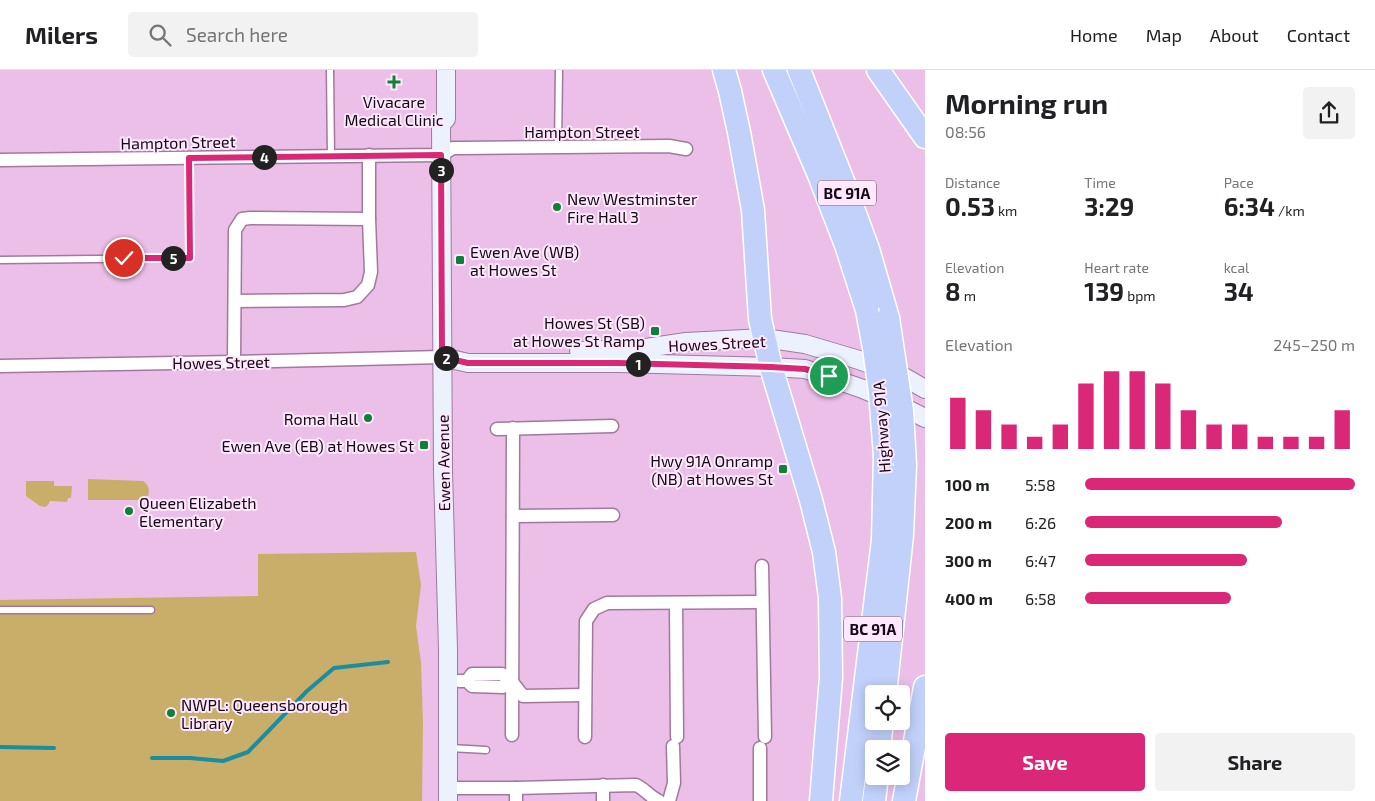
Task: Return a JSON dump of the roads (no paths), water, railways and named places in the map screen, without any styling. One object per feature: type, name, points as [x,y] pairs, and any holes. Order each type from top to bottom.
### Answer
[{"type":"highway","points":[[724,70],[739,132],[753,210],[760,319],[771,367],[811,500],[824,552],[830,598],[831,677],[821,801]]},
{"type":"highway","name":"Highway 91A","points":[[774,70],[846,245],[866,310],[880,392],[885,456],[883,540],[851,801]]},
{"type":"highway","name":"Highway 91A","points":[[799,70],[868,249],[888,318],[902,411],[905,465],[902,535],[886,685]]},
{"type":"highway","points":[[878,70],[925,137]]},
{"type":"highway","points":[[904,801],[925,687]]},
{"type":"highway","points":[[874,801],[875,785]]},
{"type":"street","name":"Ewen Avenue","points":[[434,70],[435,120],[441,124]]},
{"type":"street","name":"Ewen Avenue","points":[[446,70],[446,119],[441,124],[441,155],[442,472],[448,648],[448,794]]},
{"type":"street","name":"Hampton Street","points":[[0,160],[441,155],[453,148],[669,146],[686,149]]},
{"type":"street","points":[[235,301],[344,300],[357,297],[368,285],[370,272],[370,155]]},
{"type":"street","points":[[234,362],[235,230],[242,219],[369,219]]},
{"type":"street","name":"Howes Street","points":[[0,366],[442,357],[473,353],[596,351],[646,348],[686,342],[764,338],[804,344],[859,360],[904,377],[925,389]]},
{"type":"street","name":"Howes Street","points":[[442,357],[468,363],[618,363],[805,369],[829,376],[895,403],[925,418]]},
{"type":"street","points":[[497,429],[612,426]]},
{"type":"street","points":[[512,735],[510,681],[513,428]]},
{"type":"street","points":[[513,516],[613,515]]},
{"type":"street","points":[[760,801],[763,743],[762,566]]},
{"type":"street","points":[[585,737],[586,621],[594,609],[607,603],[762,602]]},
{"type":"street","points":[[669,801],[674,783],[676,603]]},
{"type":"street","points":[[448,680],[467,681],[472,686],[503,687],[510,681]]},
{"type":"street","points":[[510,681],[523,696],[585,694]]},
{"type":"street","points":[[603,785],[603,801]]},
{"type":"street","points":[[448,794],[516,788],[636,785],[659,801]]},
{"type":"street","points":[[516,788],[516,801]]},
{"type":"lane","points":[[330,70],[331,156]]},
{"type":"lane","points":[[558,147],[559,70]]},
{"type":"lane","points":[[0,260],[190,258],[189,158]]},
{"type":"lane","points":[[0,610],[151,610]]},
{"type":"lane","points":[[448,748],[486,750]]},
{"type":"waterway","points":[[152,758],[190,758],[223,761],[248,752],[307,691],[334,668],[388,662]]},
{"type":"waterway","points":[[0,747],[54,748]]},
{"type":"place","name":"Vivacare Medical Clinic","points":[[394,82]]},
{"type":"place","name":"New Westminster Fire Hall 3","points":[[557,207]]},
{"type":"place","name":"Ewen Ave (WB) at Howes St","points":[[460,260]]},
{"type":"place","name":"Howes St (SB) at Howes St Ramp","points":[[655,331]]},
{"type":"place","name":"Roma Hall","points":[[368,418]]},
{"type":"place","name":"Ewen Ave (EB) at Howes St","points":[[424,445]]},
{"type":"place","name":"Hwy 91A Onramp (NB) at Howes St","points":[[783,469]]},
{"type":"place","name":"Queen Elizabeth Elementary","points":[[129,511]]},
{"type":"place","name":"NWPL: Queensborough Library","points":[[171,713]]}]
